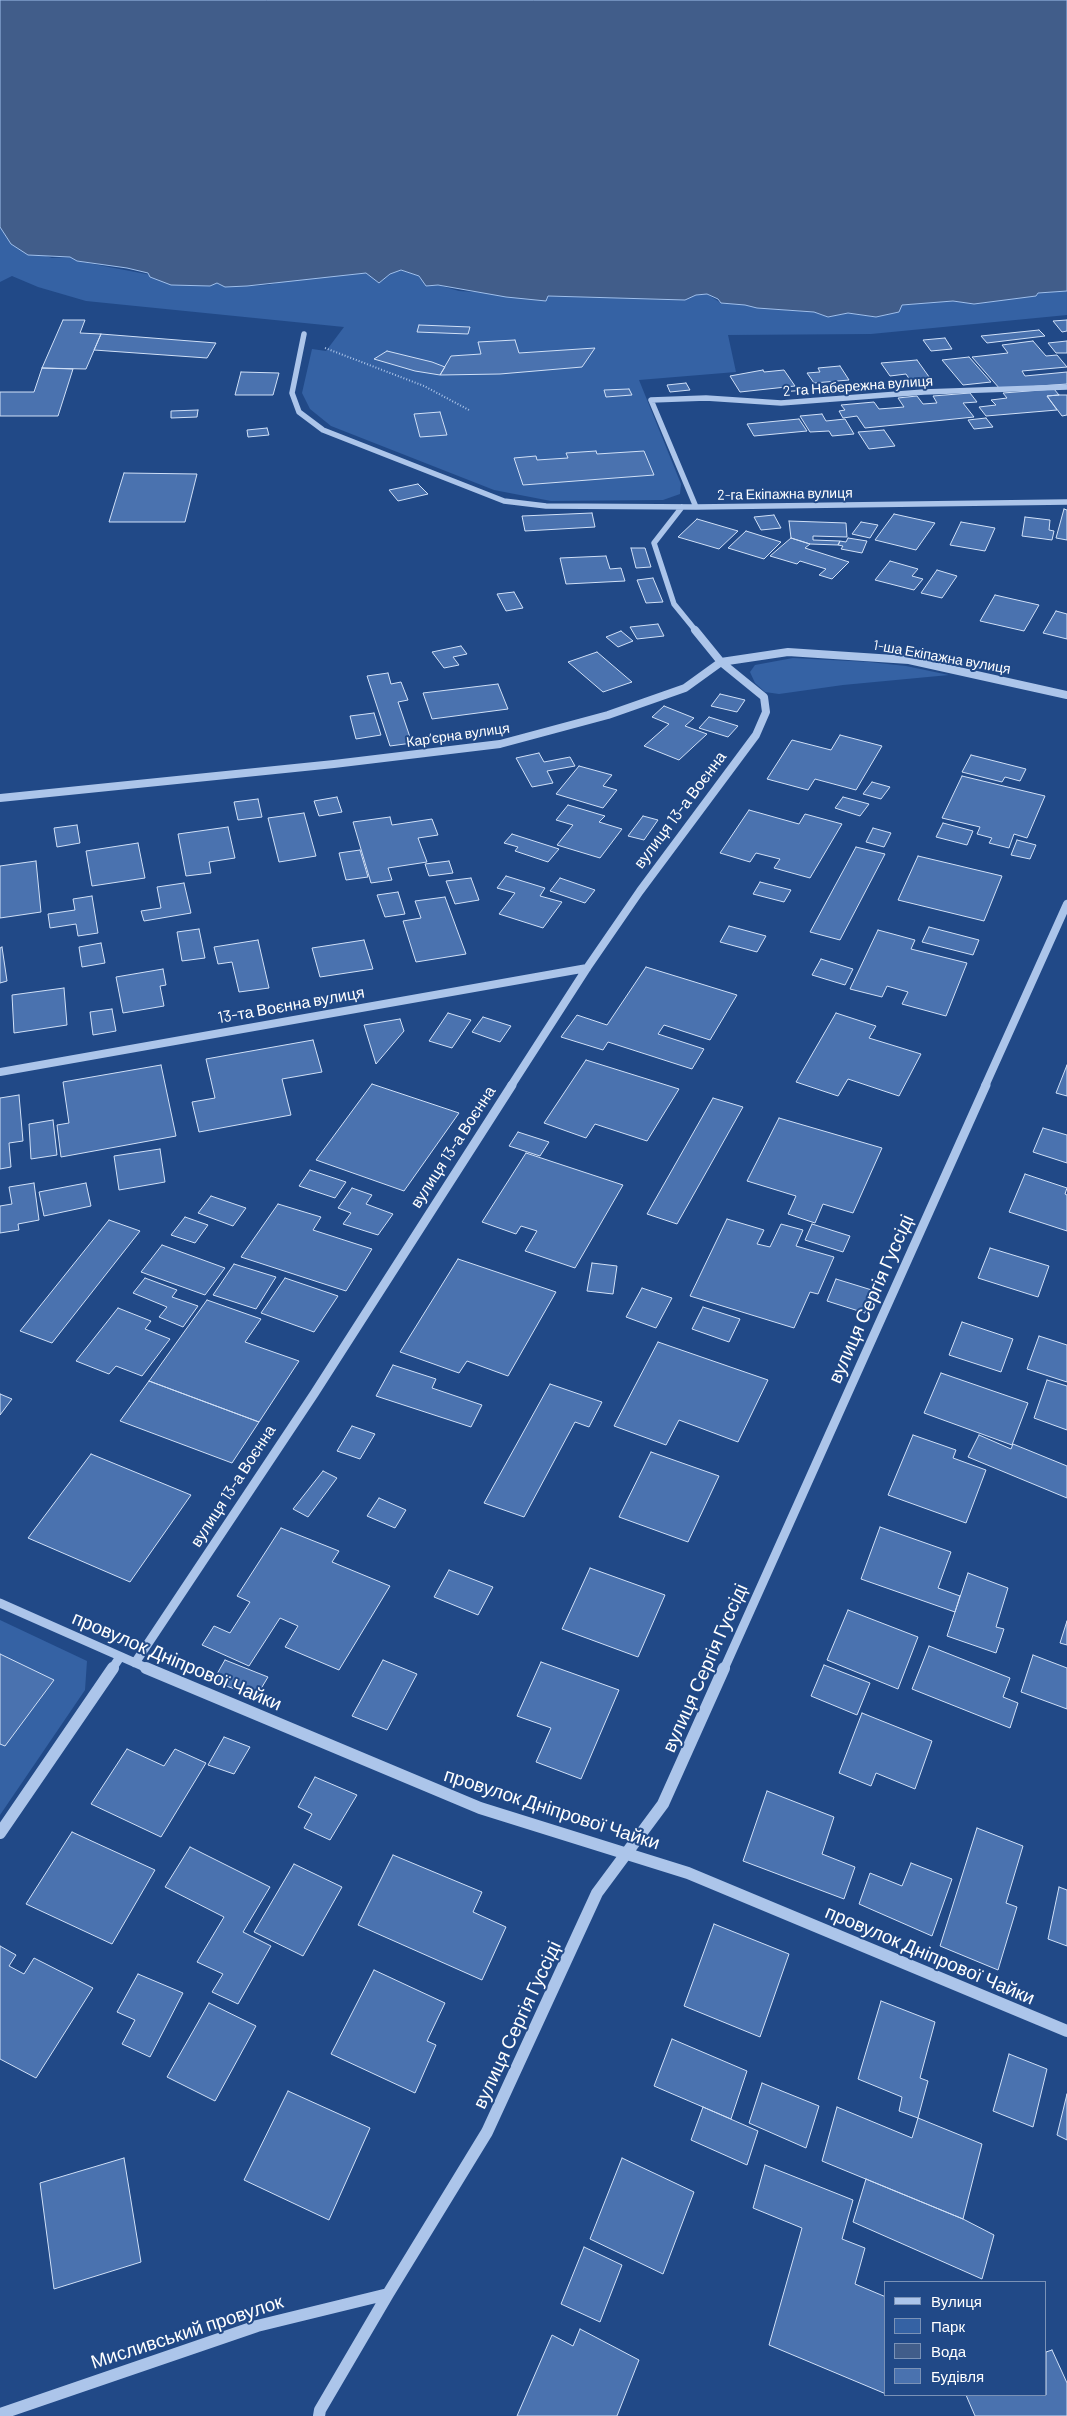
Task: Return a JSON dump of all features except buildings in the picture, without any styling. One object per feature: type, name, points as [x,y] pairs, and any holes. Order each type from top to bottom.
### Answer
[{"type":"street","name":"2-га Екіпажна вулиця","points":[[304,334],[292,393],[299,412],[324,430],[504,501],[546,506],[682,507],[1067,502]]},
{"type":"street","name":"2-га Набережна вулиця","points":[[696,507],[651,400],[706,398],[781,404],[924,392],[1067,387]]},
{"type":"street","points":[[682,507],[654,543],[674,604],[721,662]]},
{"type":"street","name":"1-ша Екіпажна вулиця","points":[[721,662],[788,652],[909,660],[1067,695]]},
{"type":"street","name":"Карʼєрна вулиця","points":[[0,798],[334,764],[500,744],[608,715],[685,688],[721,662]]},
{"type":"street","name":"вулиця 13-а Воєнна","points":[[136,1663],[314,1394],[587,968],[640,891],[756,735],[766,712],[764,697],[721,662]]},
{"type":"street","name":"вулиця Сергія Гуссіді","points":[[319,2416],[320,2410],[388,2294],[488,2132],[597,1893],[663,1804],[1067,904]]},
{"type":"street","name":"13-та Воєнна вулиця","points":[[0,1072],[587,968]]},
{"type":"street","name":"провулок Дніпрової Чайки","points":[[0,1603],[120,1657],[480,1808],[688,1873],[1067,2031]]},
{"type":"street","points":[[0,1833],[120,1657]]},
{"type":"street","name":"Мисливський провулок","points":[[0,2414],[257,2326],[388,2294]]},
{"type":"path","points":[[322,346],[424,386],[469,410]]},
{"type":"green space","points":[[0,227],[11,244],[52,258],[70,257],[77,261],[210,286],[217,283],[225,287],[268,285],[285,281],[367,273],[379,283],[390,274],[400,270],[420,276],[426,286],[438,285],[459,291],[685,300],[696,295],[707,294],[721,303],[757,308],[814,312],[828,317],[848,313],[876,317],[899,312],[902,305],[953,301],[974,304],[1036,296],[1038,293],[1067,291],[1067,315],[871,334],[728,335],[736,372],[639,380],[681,484],[680,494],[663,500],[551,501],[494,490],[331,426],[310,409],[302,393],[312,349],[326,351],[344,327],[86,301],[38,287],[12,276],[0,282]]},
{"type":"green space","points":[[793,658],[906,666],[949,675],[843,685],[779,694],[765,692],[755,683],[750,672],[755,665]]},
{"type":"green space","points":[[0,1620],[87,1661],[85,1690],[0,1815]]},
{"type":"water","points":[[0,0],[1067,0],[1067,291],[1038,293],[1036,296],[974,304],[953,301],[902,305],[899,312],[876,317],[848,313],[828,317],[814,312],[757,308],[721,303],[718,299],[707,294],[696,295],[685,300],[548,296],[546,301],[506,297],[438,285],[426,286],[419,276],[401,270],[390,274],[379,283],[366,273],[247,286],[225,287],[217,283],[210,286],[171,285],[150,277],[148,273],[127,268],[77,261],[70,257],[28,255],[11,244],[0,227]]}]
